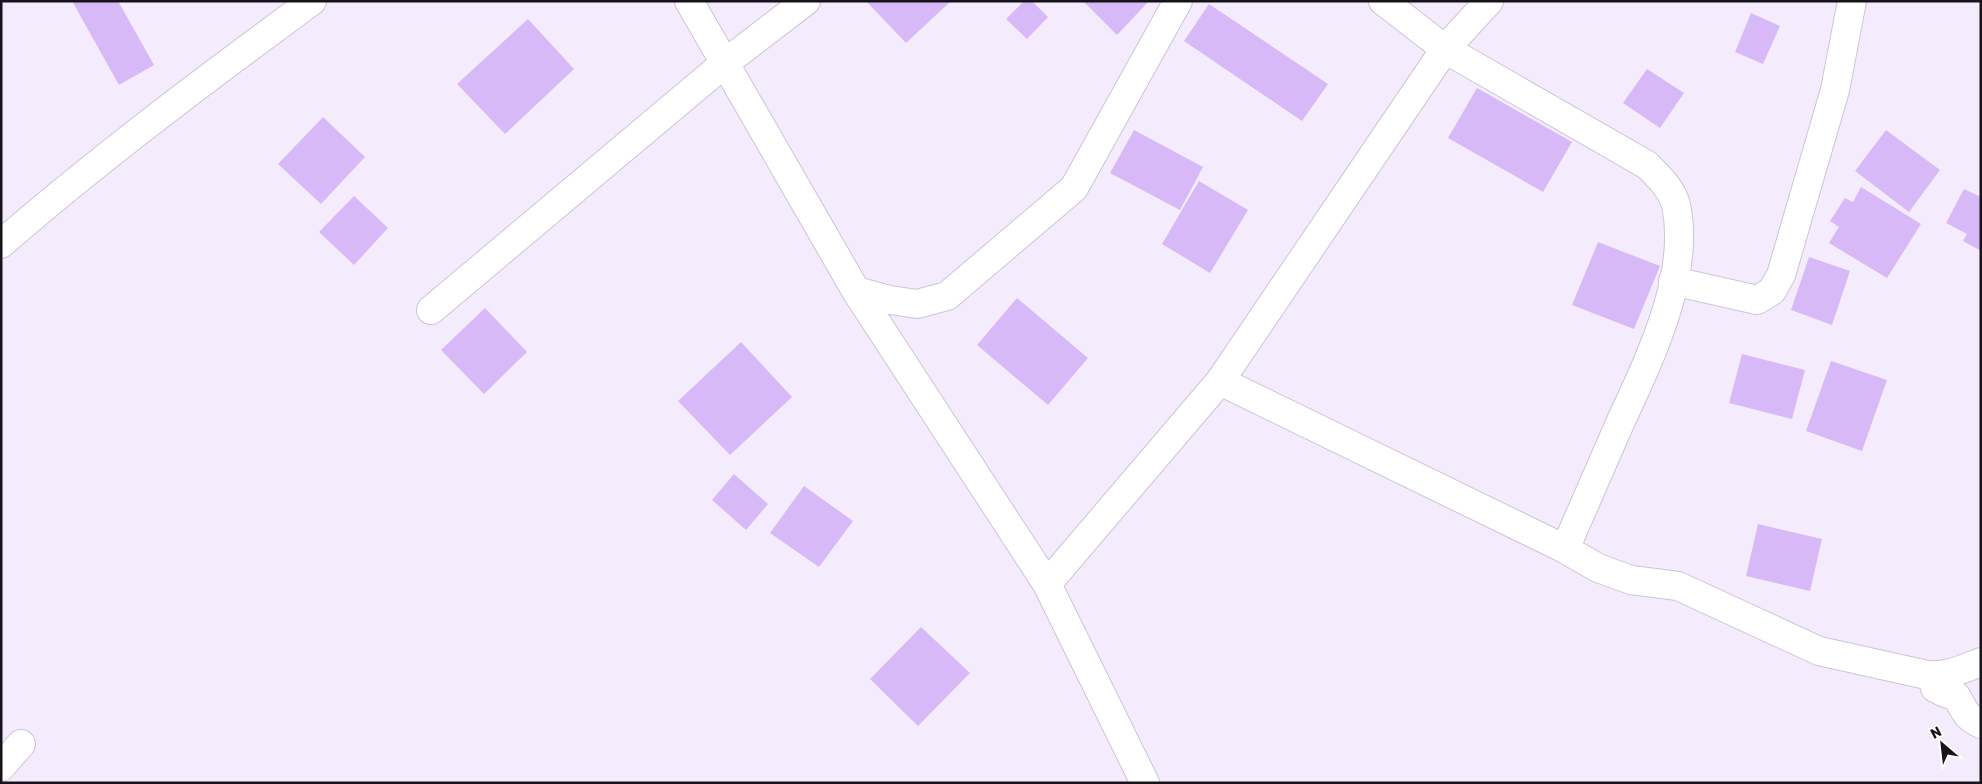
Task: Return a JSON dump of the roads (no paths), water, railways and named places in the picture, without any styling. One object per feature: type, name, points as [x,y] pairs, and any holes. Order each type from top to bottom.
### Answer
[{"type":"street","points":[[1,244],[183,96],[312,1]]},
{"type":"street","points":[[689,1],[856,291],[1047,584],[1145,783]]},
{"type":"street","points":[[431,310],[725,63],[806,1]]},
{"type":"street","points":[[856,291],[890,300],[917,304],[947,296],[1074,188],[1178,1]]},
{"type":"street","points":[[1383,1],[1445,49],[1647,165],[1663,182],[1676,204],[1679,244],[1673,281],[1659,337],[1565,549]]},
{"type":"street","points":[[1047,584],[1220,382],[1445,49],[1489,1]]},
{"type":"street","points":[[1673,281],[1757,300],[1772,291],[1781,275],[1835,90],[1852,1]]},
{"type":"street","points":[[1220,382],[1565,549],[1598,568],[1631,580],[1678,586],[1818,651],[1927,675],[1939,676],[1975,669]]},
{"type":"street","points":[[1927,675],[1933,681],[1935,688],[1945,694],[1956,696],[1963,712],[1981,724]]},
{"type":"street","points":[[1,767],[21,744]]}]
